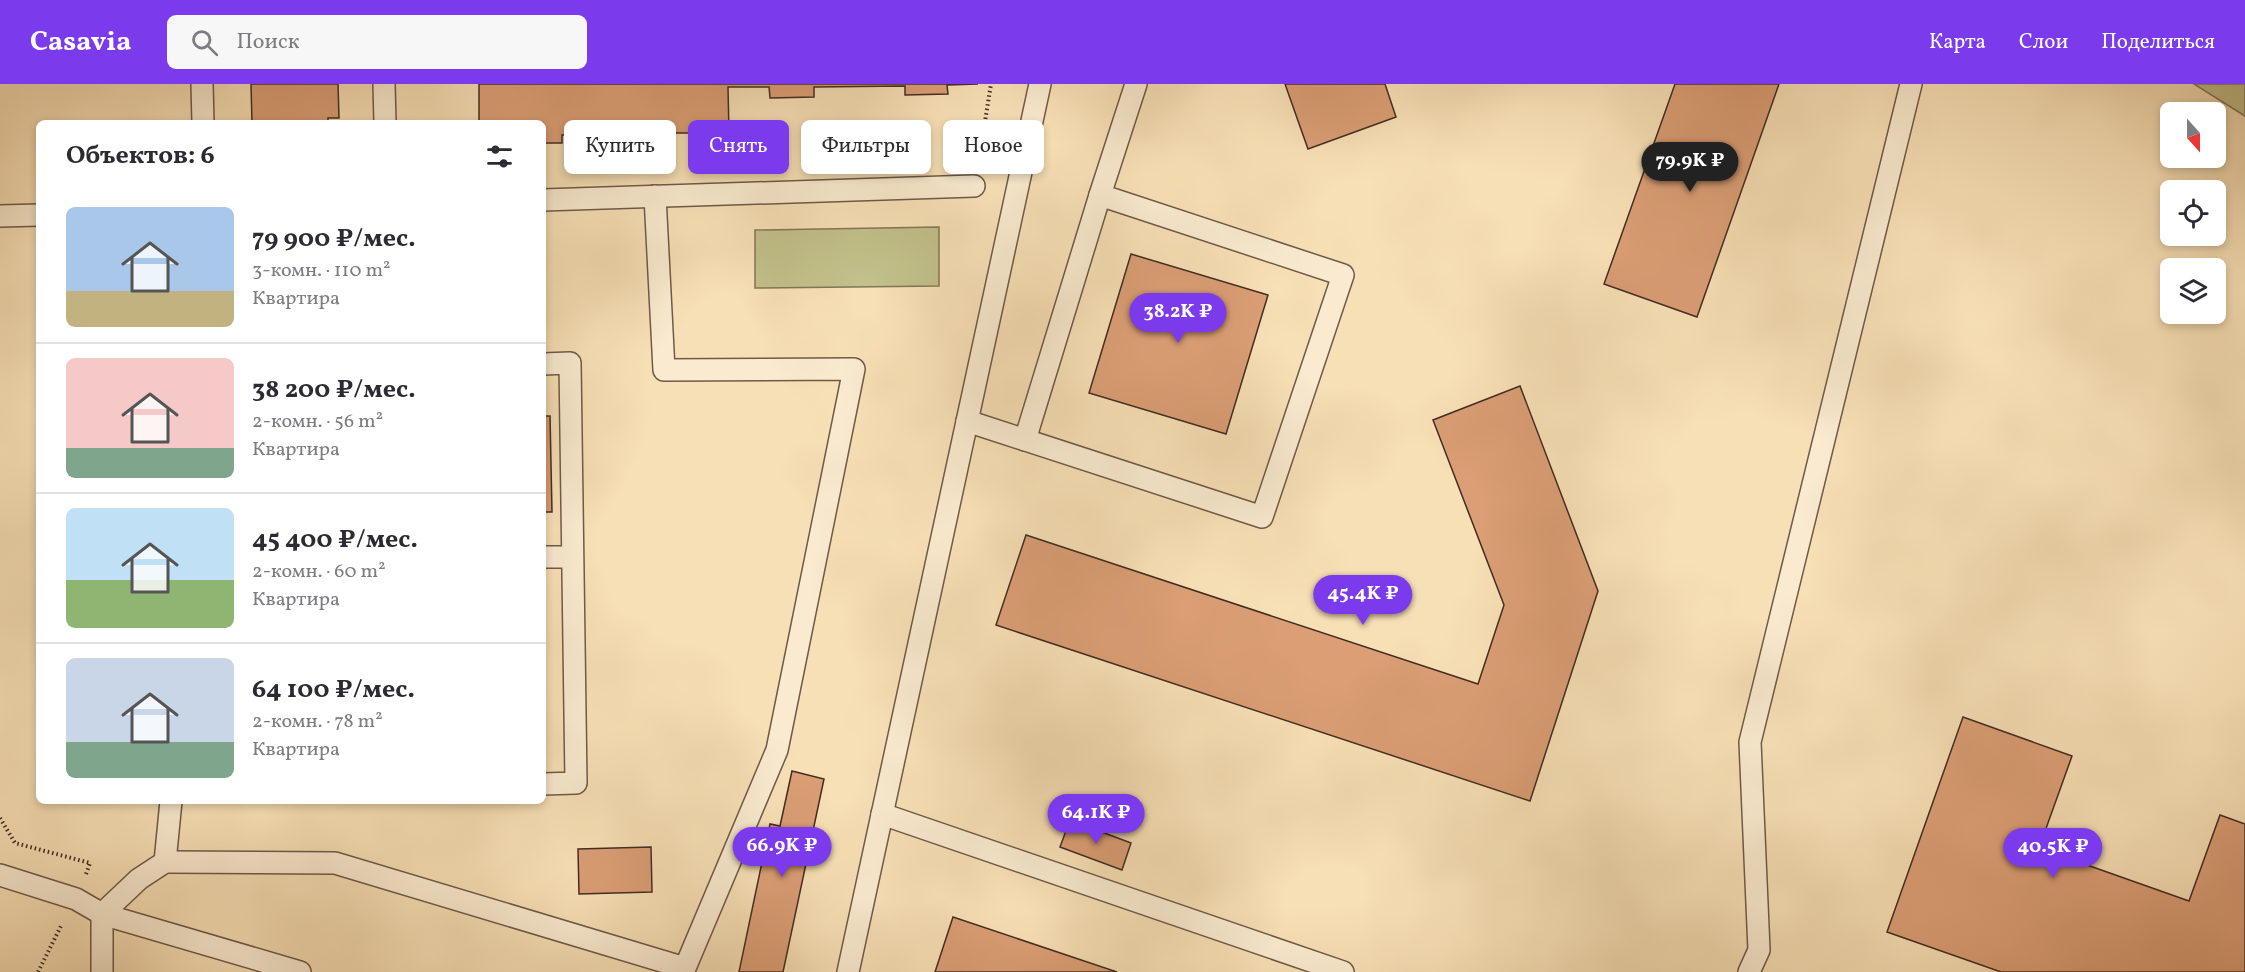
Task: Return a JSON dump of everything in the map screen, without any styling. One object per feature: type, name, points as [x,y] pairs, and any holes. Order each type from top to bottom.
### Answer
[{"type":"lane","points":[[202,84],[203,120]]},
{"type":"lane","points":[[384,84],[385,120]]},
{"type":"lane","points":[[848,972],[1040,84]]},
{"type":"lane","points":[[1025,440],[1136,84]]},
{"type":"lane","points":[[1749,972],[1759,950],[1750,742],[1911,84]]},
{"type":"lane","points":[[546,200],[974,186]]},
{"type":"lane","points":[[967,421],[1262,517],[1342,275],[1100,195]]},
{"type":"lane","points":[[102,972],[102,914],[139,879],[165,862],[335,863],[685,968],[777,750],[854,369],[664,369],[655,196]]},
{"type":"lane","points":[[0,216],[36,215]]},
{"type":"lane","points":[[546,364],[570,363],[576,783],[546,784]]},
{"type":"lane","points":[[546,557],[572,557]]},
{"type":"lane","points":[[165,862],[171,804]]},
{"type":"lane","points":[[882,814],[1343,972]]},
{"type":"lane","points":[[0,874],[76,899],[102,914],[300,972]]},
{"type":"path","points":[[974,186],[991,84]]},
{"type":"shaded area","points":[[2194,84],[2245,84],[2245,116]]},
{"type":"shaded area","points":[[939,227],[939,286],[755,288],[755,230]]},
{"type":"building","points":[[251,84],[338,84],[339,118],[252,120]]},
{"type":"building","points":[[479,84],[978,84],[947,85],[948,94],[905,95],[905,86],[814,87],[814,97],[770,98],[769,87],[728,87],[729,120],[688,120],[688,133],[676,133],[676,120],[564,120],[562,143],[546,143],[546,120],[479,120]]},
{"type":"building","points":[[1285,84],[1385,84],[1396,117],[1308,149]]},
{"type":"building","points":[[1675,84],[1779,84],[1697,317],[1604,284]]},
{"type":"building","points":[[1131,254],[1268,295],[1226,434],[1089,393]]},
{"type":"building","points":[[1520,386],[1598,591],[1530,801],[996,625],[1026,535],[1478,684],[1504,605],[1433,420]]},
{"type":"building","points":[[546,416],[550,416],[552,512],[546,512]]},
{"type":"building","points":[[1963,717],[2072,756],[2039,848],[2189,901],[2220,815],[2245,824],[2245,972],[2001,972],[1887,932]]},
{"type":"building","points":[[792,771],[824,779],[783,972],[739,972],[770,824],[780,826]]},
{"type":"building","points":[[1070,820],[1131,843],[1122,870],[1060,847]]},
{"type":"building","points":[[651,847],[652,892],[579,894],[578,849]]},
{"type":"building","points":[[953,917],[1117,972],[935,972]]}]
